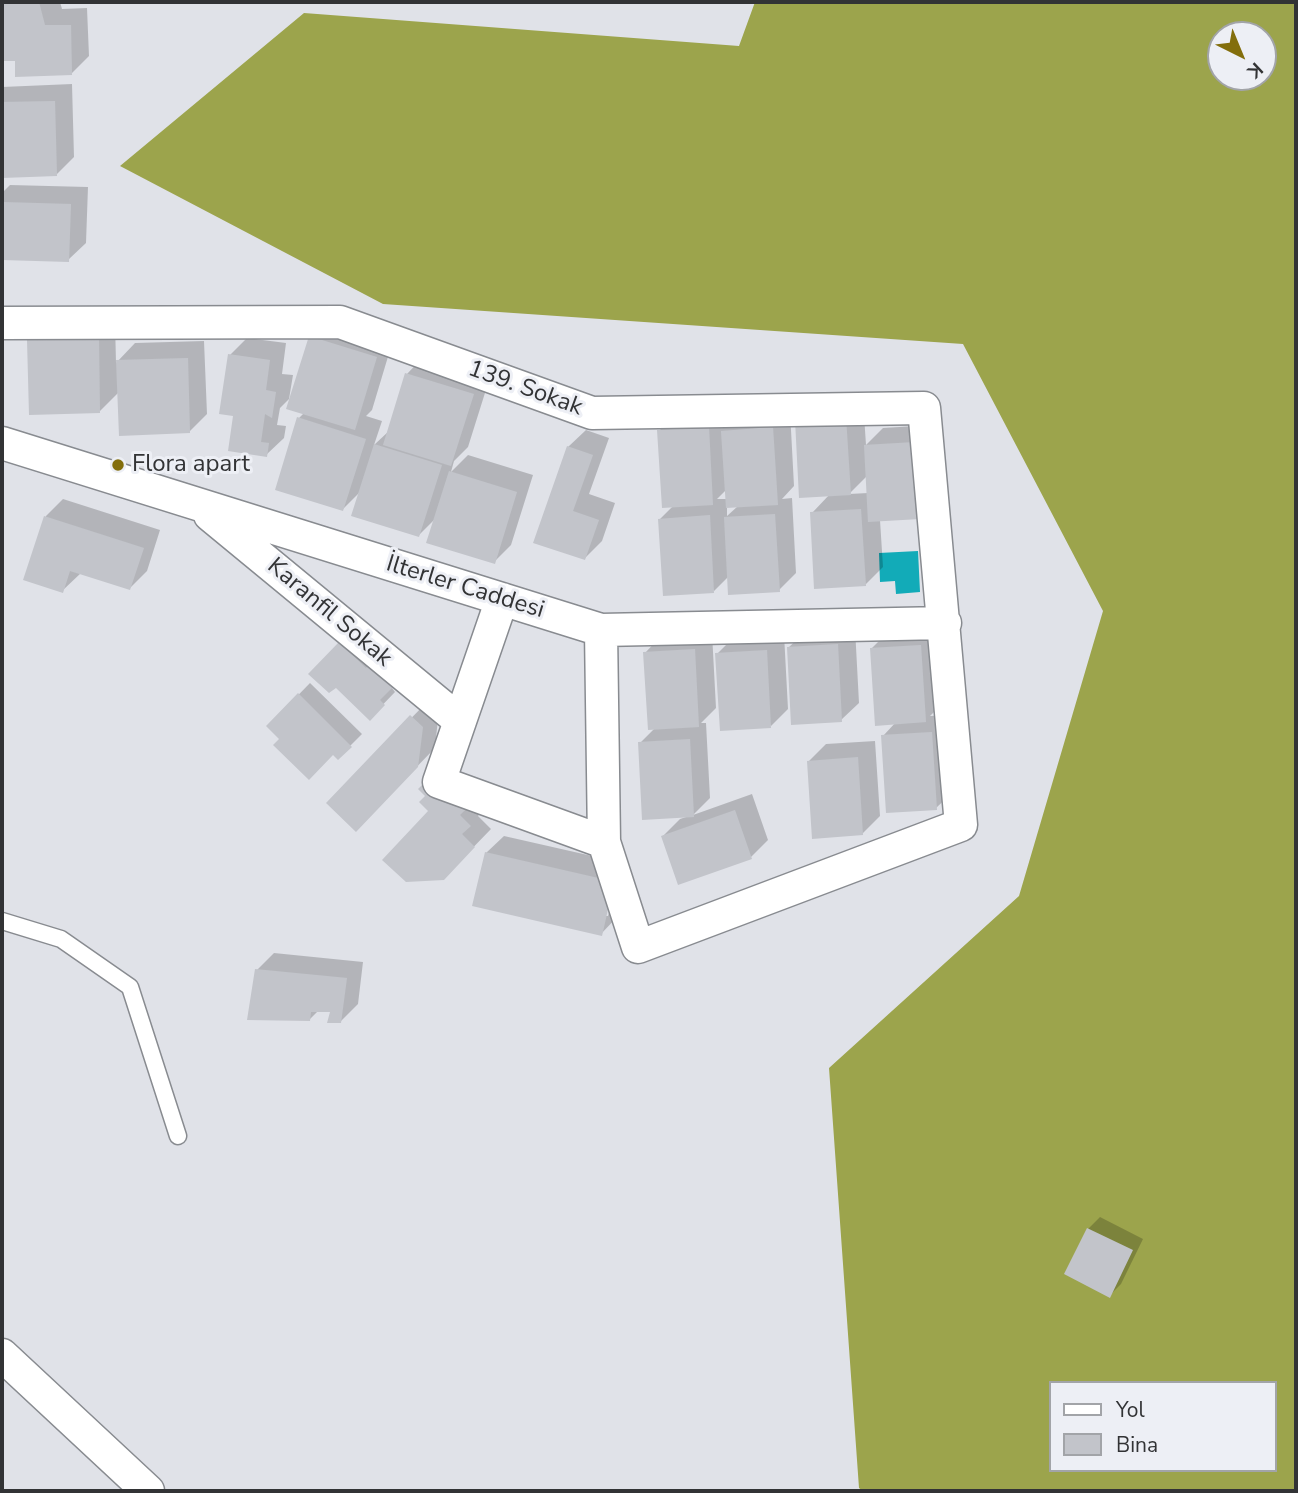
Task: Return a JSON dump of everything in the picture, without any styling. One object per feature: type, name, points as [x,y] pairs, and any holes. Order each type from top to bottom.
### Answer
[{"type":"street","name":"139. Sokak","points":[[2,323],[340,322],[592,414],[924,408],[945,623]]},
{"type":"street","name":"İlterler Caddesi","points":[[2,443],[601,630],[945,623]]},
{"type":"street","name":"Karanfil Sokak","points":[[197,504],[460,721]]},
{"type":"street","points":[[502,599],[439,782],[604,842]]},
{"type":"street","points":[[601,630],[604,842],[638,947],[961,825],[945,623]]},
{"type":"street","points":[[2,1355],[148,1491]]},
{"type":"lane","points":[[2,921],[61,939],[130,987],[178,1136]]},
{"type":"green space","points":[[755,2],[1296,2],[1296,1491],[863,1491],[859,1488],[829,1068],[1019,896],[1103,611],[963,344],[383,304],[120,166],[304,13],[739,46]]},
{"type":"water","points":[[918,551],[920,592],[896,594],[895,581],[880,582],[879,553]]},
{"type":"building","points":[[2,2],[39,2],[45,25],[71,25],[72,75],[15,77],[15,61],[2,61]]},
{"type":"building","points":[[55,101],[57,176],[2,178],[2,102]]},
{"type":"building","points":[[2,202],[71,204],[69,262],[2,260]]},
{"type":"building","points":[[309,336],[377,357],[355,430],[286,409]]},
{"type":"building","points":[[99,338],[100,413],[29,415],[27,340]]},
{"type":"building","points":[[228,354],[270,360],[266,390],[276,392],[272,418],[265,414],[261,442],[269,443],[267,457],[228,451],[233,416],[219,414]]},
{"type":"building","points":[[188,358],[190,433],[119,436],[116,360]]},
{"type":"building","points":[[405,373],[474,394],[451,466],[383,445]]},
{"type":"building","points":[[297,417],[366,439],[343,511],[275,490]]},
{"type":"building","points":[[846,417],[851,495],[799,498],[795,420]]},
{"type":"building","points":[[709,427],[713,505],[662,508],[657,430]]},
{"type":"building","points":[[773,427],[778,505],[726,508],[721,431]]},
{"type":"building","points":[[915,442],[920,519],[868,522],[864,445]]},
{"type":"building","points":[[374,444],[442,465],[419,537],[351,516]]},
{"type":"building","points":[[567,446],[593,455],[573,511],[599,520],[585,560],[533,543]]},
{"type":"building","points":[[449,471],[517,492],[495,564],[426,543]]},
{"type":"building","points":[[861,509],[866,586],[814,589],[810,512]]},
{"type":"building","points":[[775,514],[780,592],[728,595],[724,517]]},
{"type":"building","points":[[710,515],[714,593],[663,596],[658,519]]},
{"type":"building","points":[[44,516],[144,548],[130,590],[70,571],[63,593],[23,580]]},
{"type":"building","points":[[339,642],[366,668],[374,659],[398,682],[380,700],[385,705],[370,721],[336,688],[329,693],[308,674]]},
{"type":"building","points":[[838,644],[842,722],[791,725],[787,647]]},
{"type":"building","points":[[921,645],[926,722],[875,726],[870,648]]},
{"type":"building","points":[[695,649],[699,727],[648,730],[643,652]]},
{"type":"building","points":[[767,650],[771,728],[720,731],[715,653]]},
{"type":"building","points":[[298,693],[352,747],[338,760],[333,755],[309,780],[273,745],[279,739],[266,726]]},
{"type":"building","points":[[410,715],[423,727],[418,767],[356,832],[326,803]]},
{"type":"building","points":[[932,732],[937,810],[886,813],[881,735]]},
{"type":"building","points":[[690,739],[694,817],[642,820],[638,742]]},
{"type":"building","points":[[858,757],[863,835],[812,839],[807,761]]},
{"type":"building","points":[[430,777],[466,809],[460,815],[471,826],[462,834],[475,847],[444,880],[406,882],[382,860],[428,811],[419,802],[425,796],[418,789]]},
{"type":"building","points":[[735,810],[752,859],[678,885],[661,836]]},
{"type":"building","points":[[485,852],[607,880],[603,895],[611,896],[602,936],[472,906]]},
{"type":"building","points":[[255,969],[347,978],[341,1023],[327,1023],[330,1012],[311,1012],[310,1021],[247,1020]]},
{"type":"building","points":[[1087,1228],[1133,1250],[1110,1298],[1064,1274]]},
{"type":"place","name":"Flora apart","points":[[118,465]]}]
